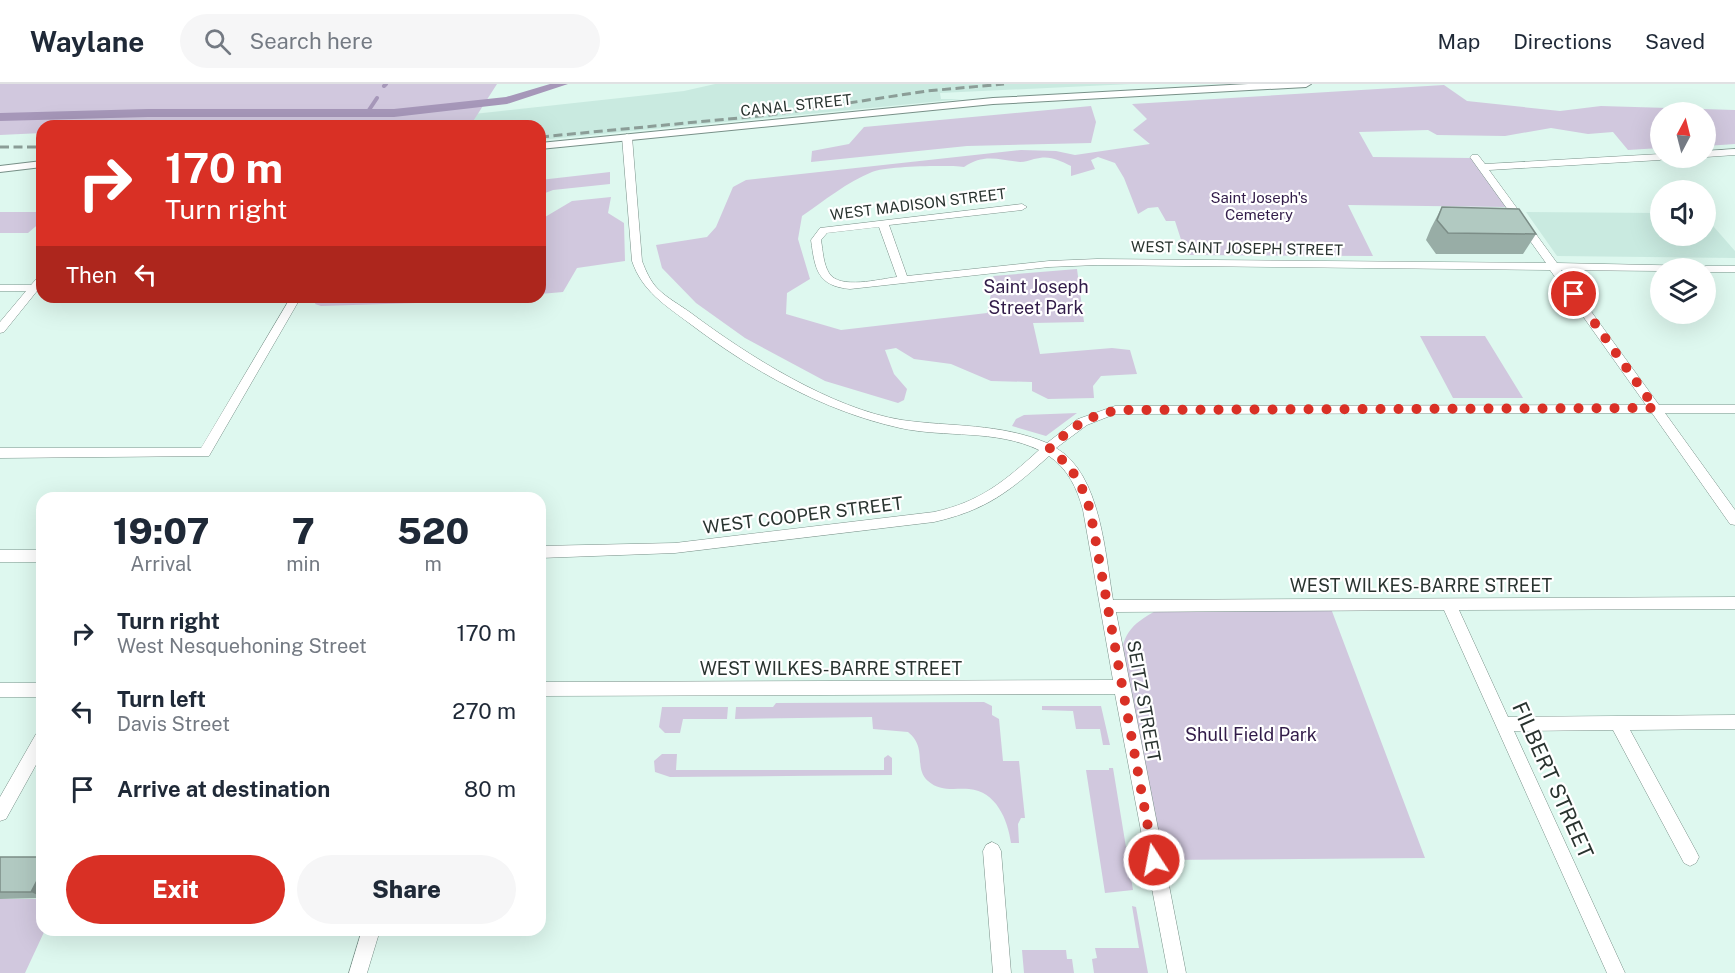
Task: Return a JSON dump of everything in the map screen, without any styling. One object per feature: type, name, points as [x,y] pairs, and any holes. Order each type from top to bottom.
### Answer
[{"type":"street","name":"CANAL STREET","points":[[546,145],[993,101],[1306,84]]},
{"type":"street","points":[[627,137],[638,266],[649,286],[693,322],[771,372],[847,408],[887,421],[917,427],[1006,433],[1049,449]]},
{"type":"street","points":[[1716,153],[1735,152]]},
{"type":"street","points":[[1475,157],[1735,520]]},
{"type":"street","points":[[1484,167],[1650,158]]},
{"type":"street","points":[[0,169],[36,165]]},
{"type":"street","name":"WEST MADISON STREET","points":[[819,235],[827,230],[1022,207]]},
{"type":"street","points":[[882,223],[903,280]]},
{"type":"street","name":"WEST SAINT JOSEPH STREET","points":[[819,235],[816,242],[825,277],[830,283],[846,286],[1083,262],[1650,268]]},
{"type":"street","points":[[1716,269],[1735,269]]},
{"type":"street","points":[[0,288],[36,285]]},
{"type":"street","points":[[0,329],[36,289]]},
{"type":"street","points":[[0,453],[205,453],[292,303]]},
{"type":"street","name":"WEST COOPER STREET","points":[[546,552],[675,548],[934,517],[970,507],[996,493],[1079,423],[1101,414],[1122,410],[1735,409]]},
{"type":"street","name":"SEITZ STREET","points":[[1049,449],[1070,466],[1084,491],[1177,973]]},
{"type":"street","points":[[0,556],[36,556]]},
{"type":"street","name":"WEST WILKES-BARRE STREET","points":[[1108,606],[1735,603]]},
{"type":"street","name":"FILBERT STREET","points":[[1449,605],[1616,973]]},
{"type":"street","name":"WEST WILKES-BARRE STREET","points":[[546,689],[1122,687]]},
{"type":"street","points":[[0,690],[36,690]]},
{"type":"street","points":[[1617,722],[1690,856]]},
{"type":"street","points":[[1503,724],[1735,722]]},
{"type":"street","points":[[0,813],[36,750]]},
{"type":"street","points":[[992,851],[1002,973]]},
{"type":"street","points":[[358,973],[369,936]]},
{"type":"shaded area","points":[[715,84],[1131,84],[940,93],[941,99],[962,99],[546,139],[546,120],[472,120],[474,114],[684,91]]},
{"type":"shaded area","points":[[1526,212],[1650,213],[1650,246],[1716,246],[1716,229],[1735,251],[1735,258],[1557,256]]},
{"type":"green space","points":[[0,84],[497,84],[474,120],[36,120],[36,133],[0,135]]},
{"type":"green space","points":[[1444,85],[1467,101],[1560,111],[1601,106],[1650,107],[1650,149],[1628,150],[1613,132],[1588,134],[1551,128],[1505,136],[1437,135],[1428,130],[1359,132],[1373,157],[1471,158],[1506,207],[1348,205],[1373,256],[1186,255],[1175,221],[1166,221],[1158,207],[1148,208],[1138,214],[1124,178],[1115,163],[1098,157],[1091,160],[1095,169],[1071,176],[1071,166],[1044,157],[1020,162],[985,159],[964,167],[890,168],[872,172],[854,181],[802,216],[798,239],[810,279],[787,293],[786,314],[841,330],[987,313],[991,294],[1001,294],[993,276],[1077,269],[1084,322],[1033,323],[1040,354],[1112,348],[1130,350],[1137,374],[1101,376],[1093,386],[1094,398],[1048,399],[1032,391],[1032,382],[991,381],[951,364],[914,359],[896,348],[885,350],[894,374],[907,389],[904,400],[898,403],[825,381],[745,338],[696,303],[662,268],[656,245],[707,237],[716,227],[733,187],[746,180],[1021,150],[1056,151],[1075,155],[1150,144],[1133,130],[1147,119],[1132,104]]},
{"type":"green space","points":[[1091,106],[1096,122],[1091,143],[967,146],[811,162],[812,151],[849,144],[864,127]]},
{"type":"green space","points":[[1716,109],[1735,110],[1735,144],[1716,145]]},
{"type":"green space","points":[[610,172],[610,184],[546,193],[546,179]]},
{"type":"green space","points":[[611,197],[608,213],[624,223],[625,261],[577,268],[563,292],[546,293],[546,216],[572,201]]},
{"type":"green space","points":[[0,212],[36,212],[36,226],[28,233],[0,233]]},
{"type":"green space","points":[[315,303],[417,303],[321,306]]},
{"type":"green space","points":[[1420,336],[1485,336],[1523,398],[1453,398]]},
{"type":"green space","points":[[1077,413],[1046,436],[1012,426],[1016,419],[1024,415]]},
{"type":"green space","name":"Shull Field Park","points":[[1164,606],[1330,606],[1425,858],[1154,860],[1118,666],[1124,643],[1131,629]]},
{"type":"green space","points":[[984,702],[992,706],[992,715],[999,719],[1003,761],[1019,761],[1025,818],[1021,818],[1018,824],[1019,843],[1011,843],[1004,816],[987,795],[969,789],[937,787],[928,781],[921,770],[917,745],[908,732],[873,729],[872,717],[735,719],[736,707],[773,707],[776,703]]},
{"type":"green space","points":[[1042,706],[1101,706],[1110,745],[1103,745],[1100,729],[1076,729],[1073,711],[1042,710]]},
{"type":"green space","points":[[662,707],[728,707],[727,719],[683,719],[680,733],[665,733],[659,727]]},
{"type":"green space","points":[[662,754],[677,754],[676,770],[884,770],[884,758],[888,755],[892,758],[892,775],[670,777],[655,772],[654,761]]},
{"type":"green space","points":[[1113,768],[1133,890],[1105,893],[1086,770],[1109,770]]},
{"type":"green space","points":[[0,899],[36,899],[36,936],[42,936],[25,973],[0,973]]},
{"type":"green space","points":[[1132,906],[1136,907],[1148,973],[1094,973],[1092,959],[1097,958],[1095,948],[1139,948]]},
{"type":"green space","points":[[1022,950],[1066,950],[1067,959],[1072,959],[1074,973],[1024,973]]},
{"type":"building","points":[[1442,207],[1519,209],[1536,234],[1448,233],[1437,220]]},
{"type":"building","points":[[0,857],[36,857],[36,882],[31,892],[0,892]]},
{"type":"waterway","points":[[0,117],[148,113],[394,113],[507,100],[562,84]]},
{"type":"waterway","points":[[367,113],[377,98]]},
{"type":"railway","points":[[546,136],[770,115],[927,91],[1004,84]]},
{"type":"railway","points":[[0,147],[36,147]]},
{"type":"route","points":[[1154,860],[1090,510],[1080,482],[1072,470],[1049,449],[1079,423],[1107,412],[1122,410],[1655,408],[1574,294]]},
{"type":"park label","name":"Saint Joseph's Cemetery","points":[[1259,206]]},
{"type":"park label","name":"Saint Joseph Street Park","points":[[1036,296]]}]
